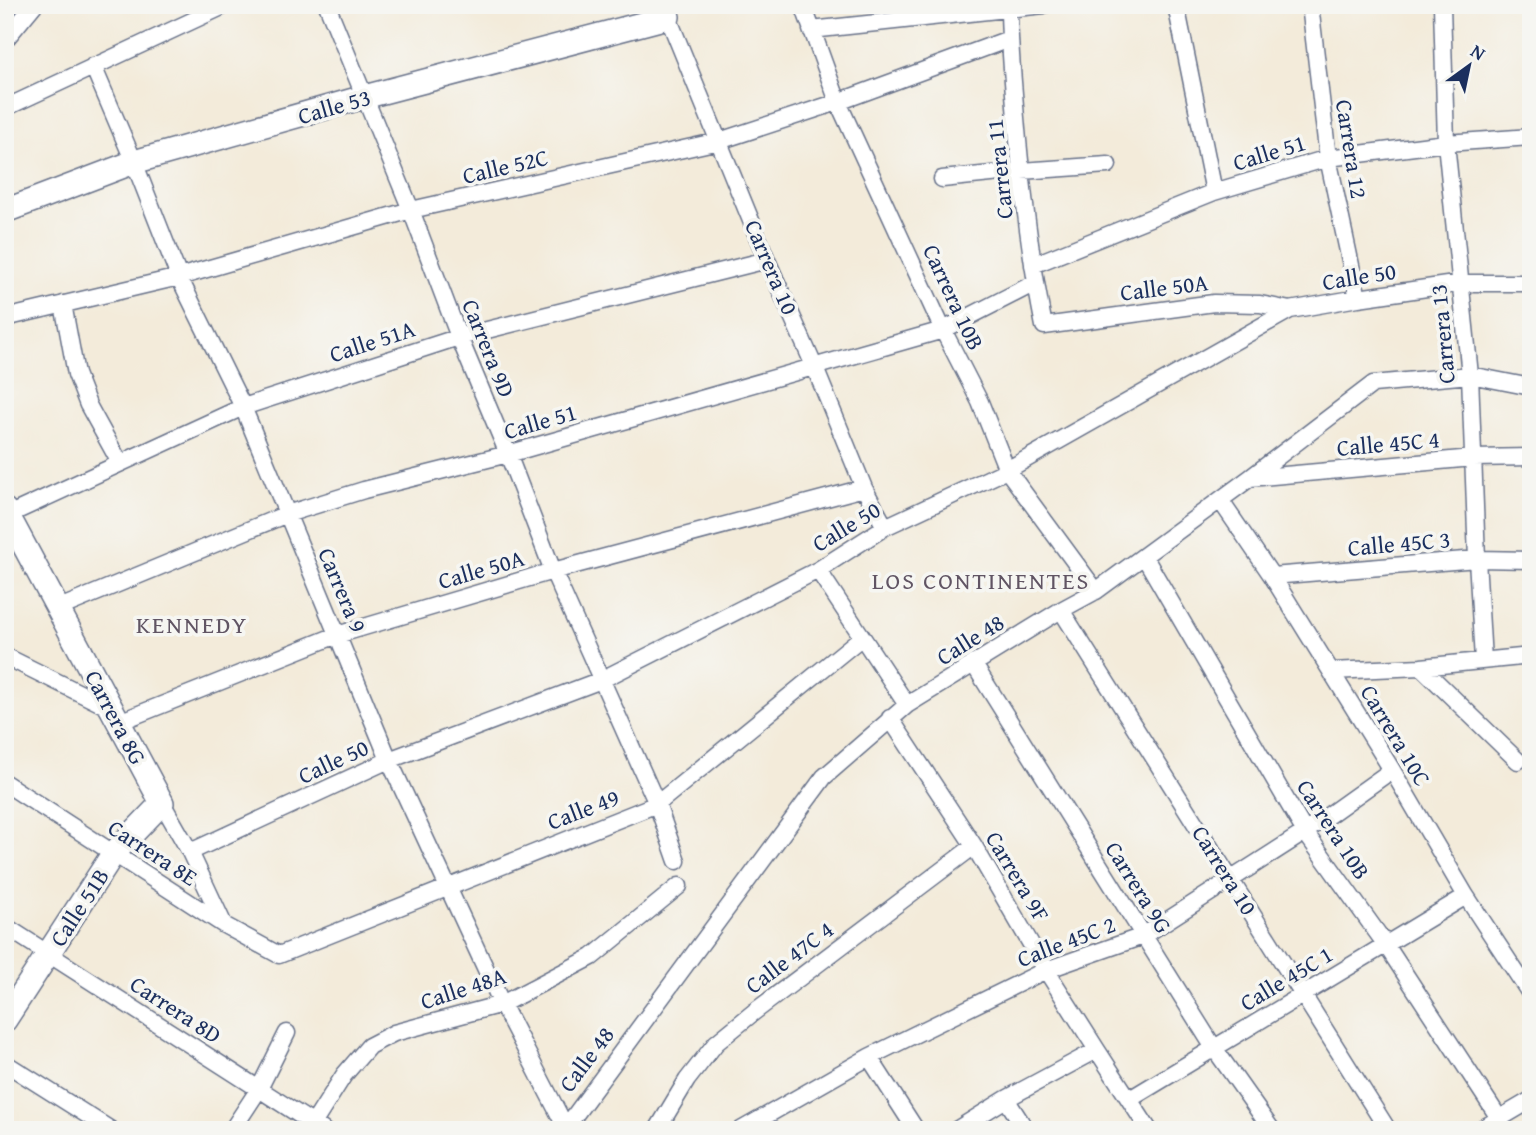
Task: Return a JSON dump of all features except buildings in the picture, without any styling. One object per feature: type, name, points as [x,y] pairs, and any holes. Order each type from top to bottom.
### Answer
[{"type":"street","points":[[5,40],[34,5]]},
{"type":"street","points":[[5,107],[226,5]]},
{"type":"street","name":"Carrera 9D","points":[[327,5],[553,571],[657,804],[677,861]]},
{"type":"street","name":"Carrera 10B","points":[[803,5],[838,102],[943,331],[979,402],[1007,470],[1096,591]]},
{"type":"street","points":[[811,30],[1044,5]]},
{"type":"street","points":[[1175,5],[1214,192]]},
{"type":"street","name":"Carrera 12","points":[[1310,5],[1328,158],[1358,298]]},
{"type":"street","name":"Carrera 13","points":[[1442,5],[1447,143],[1469,375],[1483,660]]},
{"type":"street","name":"Carrera 11","points":[[1009,8],[1021,171],[1035,283],[1044,326]]},
{"type":"street","points":[[5,11],[18,23]]},
{"type":"street","name":"Calle 53","points":[[5,211],[134,162],[666,11]]},
{"type":"street","name":"Carrera 10","points":[[666,11],[864,488],[885,527]]},
{"type":"street","name":"Calle 52C","points":[[5,317],[179,277],[411,210],[719,141],[838,102],[1010,39]]},
{"type":"street","name":"Carrera 9","points":[[93,66],[179,277],[243,407],[390,760],[502,1004],[564,1128]]},
{"type":"street","name":"Calle 51","points":[[1033,265],[1214,192],[1328,158],[1531,136]]},
{"type":"street","points":[[942,179],[1108,165]]},
{"type":"street","name":"Calle 51A","points":[[7,513],[243,407],[459,337],[768,260]]},
{"type":"street","name":"Calle 51","points":[[57,609],[287,514],[364,490],[508,454],[943,331],[1035,283]]},
{"type":"street","name":"Calle 50","points":[[190,852],[390,760],[601,680],[818,570],[885,527],[1007,470],[1290,310],[1461,283],[1531,283]]},
{"type":"street","name":"Calle 50A","points":[[1044,326],[1214,303],[1260,304],[1290,310]]},
{"type":"street","points":[[62,304],[76,374],[88,405],[120,463]]},
{"type":"street","name":"Calle 48","points":[[564,1128],[824,777],[890,718],[973,663],[1096,591],[1373,384],[1469,375],[1531,387]]},
{"type":"street","name":"Calle 45C 4","points":[[1250,478],[1473,458],[1531,457]]},
{"type":"street","name":"Calle 50A","points":[[115,715],[337,635],[553,571],[864,488]]},
{"type":"street","name":"Carrera 10C","points":[[1220,500],[1272,576],[1466,896],[1531,995]]},
{"type":"street","name":"Carrera 8G","points":[[7,513],[190,852],[224,925]]},
{"type":"street","name":"Carrera 10B","points":[[1144,556],[1305,832],[1385,945],[1499,1118]]},
{"type":"street","name":"Calle 45C 3","points":[[1272,576],[1477,559],[1531,560]]},
{"type":"street","points":[[818,570],[907,705]]},
{"type":"street","name":"Carrera 10","points":[[1062,610],[1388,1130]]},
{"type":"street","name":"Calle 49","points":[[279,955],[657,804],[862,637]]},
{"type":"street","points":[[5,656],[115,715]]},
{"type":"street","points":[[1331,671],[1421,667],[1531,656]]},
{"type":"street","name":"Carrera 9G","points":[[973,663],[1214,1048],[1272,1130]]},
{"type":"street","points":[[1421,667],[1518,761]]},
{"type":"street","name":"Carrera 9F","points":[[890,718],[974,846],[1046,970],[1149,1130]]},
{"type":"street","name":"Calle 45C 2","points":[[741,1130],[869,1056],[1046,970],[1143,936],[1305,832],[1392,770]]},
{"type":"street","name":"Carrera 8E","points":[[5,783],[224,925],[279,955]]},
{"type":"street","name":"Calle 51B","points":[[5,1020],[113,854],[162,803]]},
{"type":"street","name":"Calle 47C 4","points":[[657,1130],[687,1080],[716,1043],[974,846]]},
{"type":"street","name":"Calle 48A","points":[[318,1127],[344,1074],[369,1046],[394,1033],[502,1004],[592,957],[679,886]]},
{"type":"street","name":"Calle 45C 1","points":[[1130,1099],[1466,896]]},
{"type":"street","name":"Carrera 8D","points":[[5,926],[318,1127]]},
{"type":"street","points":[[232,1130],[259,1089],[287,1033]]},
{"type":"street","points":[[956,1130],[1006,1099],[1097,1050]]},
{"type":"street","points":[[869,1056],[916,1130]]},
{"type":"street","points":[[5,1063],[111,1130]]},
{"type":"street","points":[[1006,1099],[1026,1130]]},
{"type":"street","points":[[1480,1130],[1531,1100]]},
{"type":"district","name":"LOS CONTINENTES","points":[[981,580]]},
{"type":"district","name":"KENNEDY","points":[[192,624]]}]
